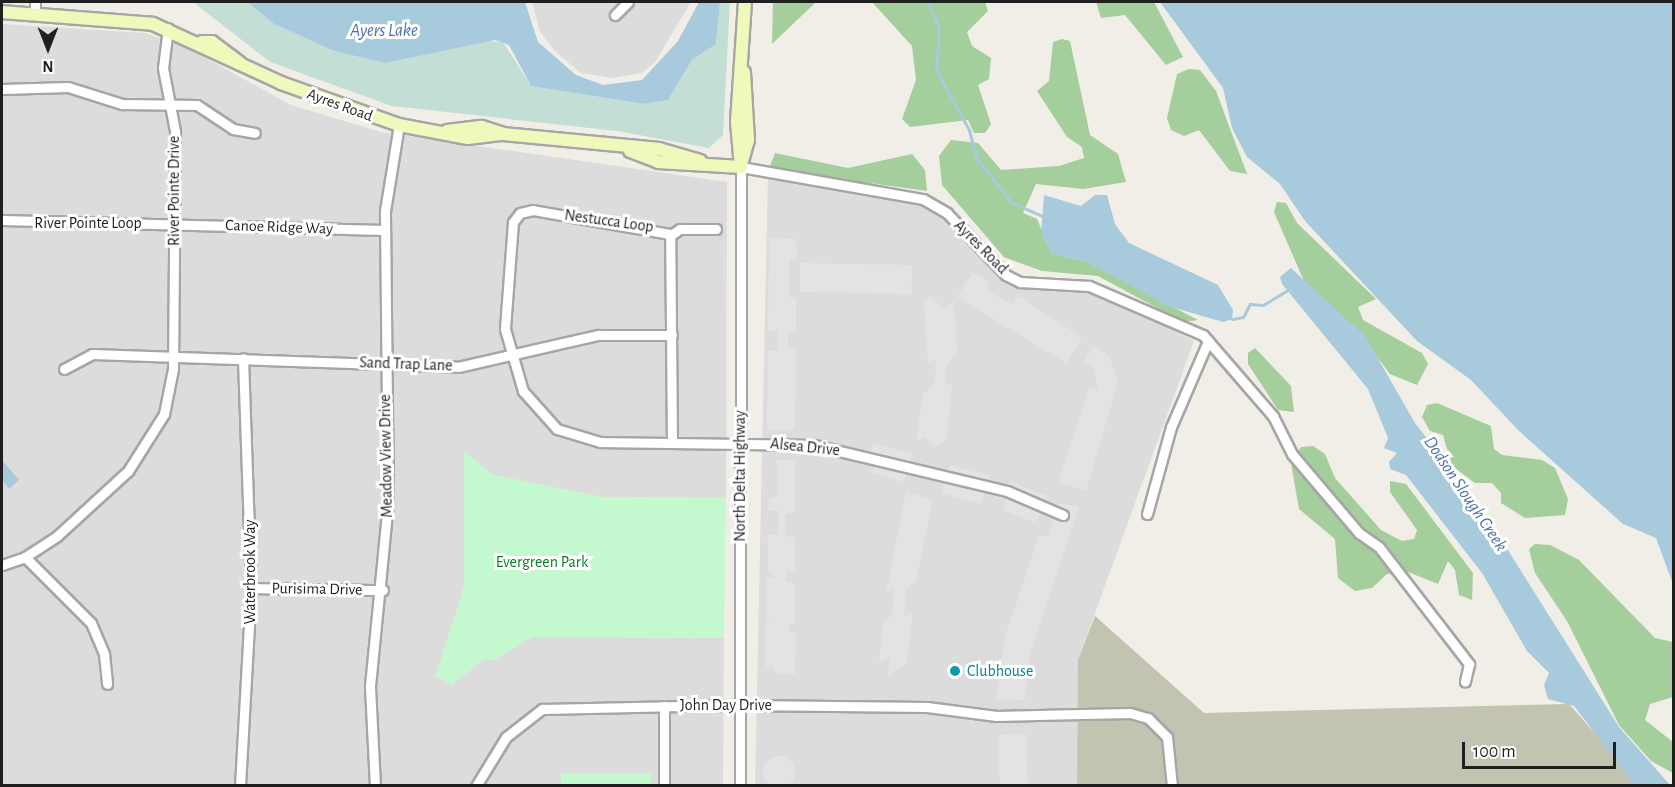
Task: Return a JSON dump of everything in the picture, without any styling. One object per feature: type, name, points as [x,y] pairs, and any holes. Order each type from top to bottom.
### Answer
[{"type":"street","points":[[615,15],[628,2]]},
{"type":"street","name":"North Delta Highway","points":[[740,786],[741,167],[737,122],[745,2]]},
{"type":"street","name":"Ayres Road","points":[[2,12],[35,8],[168,28],[202,42],[212,42],[240,63],[310,95],[399,125],[468,138],[504,134],[628,150],[658,162],[700,161],[923,199],[947,213],[1006,275],[1020,282],[1089,286],[1208,340],[1263,404],[1292,454],[1359,533],[1378,547],[1469,664],[1465,682]]},
{"type":"street","name":"River Pointe Drive","points":[[2,565],[25,557],[57,536],[148,446],[168,399],[173,355],[174,223],[171,104],[163,68],[168,28]]},
{"type":"street","points":[[2,89],[68,87],[122,104],[171,104],[203,107],[233,129],[255,133]]},
{"type":"street","name":"Meadow View Drive","points":[[375,786],[370,686],[383,590],[388,502],[384,364],[384,230],[399,125]]},
{"type":"street","name":"Nestucca Loop","points":[[511,355],[504,316],[513,222],[520,213],[665,229],[671,235],[672,442]]},
{"type":"street","name":"River Pointe Loop","points":[[2,220],[174,223]]},
{"type":"street","name":"Canoe Ridge Way","points":[[174,223],[384,230]]},
{"type":"street","points":[[671,235],[680,230],[716,229]]},
{"type":"street","name":"Sand Trap Lane","points":[[173,355],[452,367],[598,335],[672,335]]},
{"type":"street","points":[[1147,514],[1173,420],[1208,340]]},
{"type":"street","points":[[64,369],[92,354],[173,355]]},
{"type":"street","name":"Alsea Drive","points":[[511,355],[528,401],[557,429],[600,442],[740,443],[843,451],[1007,491],[1063,515]]},
{"type":"street","name":"Waterbrook Way","points":[[240,786],[251,588],[243,358]]},
{"type":"street","points":[[25,557],[91,623],[104,654],[107,684]]},
{"type":"street","name":"Purisima Drive","points":[[251,588],[383,590]]},
{"type":"street","name":"John Day Drive","points":[[476,786],[506,737],[542,708],[740,705],[899,706],[1014,716],[1130,714],[1148,718],[1167,737],[1172,786]]},
{"type":"street","points":[[664,706],[664,786]]},
{"type":"shaded area","points":[[193,2],[247,2],[274,24],[334,51],[385,63],[485,41],[503,42],[531,86],[644,104],[668,100],[692,60],[716,44],[720,2],[730,2],[723,135],[709,148],[617,131],[392,106],[270,62]]},
{"type":"shaded area","points":[[532,2],[691,2],[655,62],[642,73],[613,78],[581,73],[557,53],[540,32]]},
{"type":"shaded area","points":[[2,24],[145,33],[184,46],[291,105],[381,132],[727,182],[726,498],[601,497],[494,475],[464,453],[464,587],[436,676],[452,685],[483,660],[494,660],[532,637],[724,638],[723,785],[2,786]]},
{"type":"shaded area","points":[[768,171],[895,193],[951,217],[994,263],[1033,286],[1089,286],[1194,341],[1078,660],[1077,785],[755,786]]},
{"type":"shaded area","points":[[769,238],[796,239],[797,258],[789,259],[789,297],[796,298],[796,331],[788,331],[788,348],[796,349],[795,430],[767,430],[768,351],[777,350],[777,331],[768,331]]},
{"type":"shaded area","points":[[800,263],[912,265],[911,294],[799,292]]},
{"type":"shaded area","points":[[972,273],[990,282],[986,290],[1013,305],[1018,296],[1082,337],[1066,363],[957,297]]},
{"type":"shaded area","points":[[930,296],[945,309],[952,302],[956,324],[957,352],[946,368],[945,387],[953,381],[946,441],[936,447],[925,436],[916,442],[923,394],[935,383],[936,359],[928,363],[924,304]]},
{"type":"shaded area","points":[[1093,346],[1109,356],[1118,382],[1086,491],[1058,482],[1089,387],[1098,389],[1093,368],[1084,362]]},
{"type":"shaded area","points":[[873,443],[912,454],[904,482],[872,473],[875,465],[867,462]]},
{"type":"shaded area","points":[[777,460],[795,460],[795,513],[785,514],[785,536],[795,537],[795,571],[786,571],[786,582],[795,583],[795,624],[789,624],[789,631],[796,632],[795,674],[775,674],[774,667],[766,667],[766,622],[775,622],[767,620],[767,577],[776,577],[768,573],[768,535],[778,534],[778,511],[768,511],[769,498],[777,497]]},
{"type":"shaded area","points":[[950,465],[989,476],[981,504],[942,493]]},
{"type":"shaded area","points":[[1009,482],[1048,496],[1036,523],[1003,510]]},
{"type":"shaded area","points":[[906,492],[933,500],[916,581],[906,589],[904,617],[913,612],[907,663],[888,676],[889,658],[879,664],[883,623],[892,615],[894,589],[886,594]]},
{"type":"shaded area","points":[[1059,503],[1079,507],[1029,657],[1025,700],[996,701],[1005,636],[1039,535],[1048,536]]},
{"type":"shaded area","points":[[1095,616],[1204,713],[1569,704],[1641,785],[1077,786],[1078,660]]},
{"type":"shaded area","points":[[1026,734],[1028,785],[1000,786],[998,735]]},
{"type":"shaded area","points":[[779,756],[790,761],[795,772],[790,783],[779,788],[768,783],[763,772],[768,761]]},
{"type":"green space","points":[[773,2],[816,2],[772,44]]},
{"type":"green space","points":[[872,2],[985,2],[988,11],[967,32],[972,46],[991,58],[989,79],[978,85],[991,124],[985,133],[974,133],[968,120],[910,127],[902,119],[916,80],[912,46]]},
{"type":"green space","points":[[1096,2],[1154,2],[1183,57],[1166,65],[1125,15],[1101,18]]},
{"type":"green space","points":[[1062,39],[1070,41],[1090,135],[1118,154],[1126,182],[1083,189],[1036,184],[1023,213],[1037,219],[1052,254],[1085,261],[1198,320],[1183,322],[1098,276],[1042,271],[1004,257],[942,185],[939,156],[951,140],[978,143],[1001,170],[1059,166],[1084,158],[1082,147],[1067,137],[1037,91],[1049,81],[1053,42]]},
{"type":"green space","points":[[1189,69],[1200,70],[1216,91],[1247,174],[1230,171],[1199,130],[1184,136],[1171,130],[1167,118],[1177,74]]},
{"type":"green space","points":[[775,153],[848,168],[912,154],[925,170],[927,191],[769,169]]},
{"type":"green space","points":[[1277,202],[1286,203],[1297,223],[1376,299],[1358,307],[1363,320],[1422,353],[1428,364],[1417,385],[1390,374],[1356,329],[1304,281],[1274,212]]},
{"type":"green space","points":[[1255,348],[1291,386],[1294,412],[1278,410],[1248,364],[1248,353]]},
{"type":"green space","points":[[1437,403],[1491,426],[1494,449],[1502,455],[1542,460],[1555,468],[1568,499],[1565,515],[1525,518],[1501,503],[1501,493],[1492,483],[1475,483],[1452,466],[1443,435],[1430,431],[1422,417],[1427,405]]},
{"type":"green space","points":[[1313,446],[1325,454],[1335,478],[1381,530],[1402,541],[1414,539],[1417,530],[1390,492],[1390,481],[1406,484],[1473,573],[1472,600],[1459,595],[1455,570],[1448,561],[1438,584],[1408,572],[1387,574],[1372,588],[1355,591],[1338,578],[1335,539],[1299,509],[1291,463],[1301,447]]},
{"type":"green space","name":"Evergreen Park","points":[[464,452],[494,475],[601,497],[726,498],[724,638],[532,637],[494,660],[483,660],[452,685],[436,676],[464,587]]},
{"type":"green space","points":[[1535,544],[1550,545],[1579,560],[1655,638],[1673,642],[1673,697],[1650,704],[1645,720],[1673,742],[1673,773],[1651,761],[1619,725],[1567,621],[1535,573],[1529,549]]},
{"type":"green space","points":[[561,773],[651,773],[651,786],[561,786]]},
{"type":"water","name":"Ayers Lake","points":[[247,2],[525,2],[538,42],[576,75],[603,85],[642,80],[678,41],[699,2],[720,2],[716,44],[692,60],[668,100],[644,104],[531,86],[509,45],[495,40],[385,63],[334,51],[274,24]]},
{"type":"water","points":[[1160,2],[1673,2],[1673,584],[1656,538],[1623,524],[1519,431],[1471,380],[1417,341],[1305,221],[1280,184],[1247,157],[1232,128],[1223,88]]},
{"type":"water","points":[[1044,195],[1081,206],[1095,195],[1107,195],[1115,224],[1129,243],[1218,285],[1233,310],[1232,319],[1223,322],[1168,306],[1085,261],[1052,254],[1041,234]]},
{"type":"water","points":[[1291,268],[1365,336],[1415,423],[1484,512],[1619,727],[1670,785],[1635,785],[1574,706],[1548,699],[1544,685],[1549,673],[1527,651],[1482,573],[1406,475],[1390,469],[1389,462],[1397,453],[1384,448],[1388,438],[1368,389],[1282,284],[1280,277]]},
{"type":"water","points":[[2,460],[19,480],[9,489],[2,480]]},
{"type":"waterway","name":"Dodson Slough Creek","points":[[928,2],[939,28],[936,70],[969,130],[977,159],[1012,203],[1045,217]]},
{"type":"waterway","name":"Dodson Slough Creek","points":[[1232,319],[1243,317],[1250,304],[1263,305],[1288,290]]},
{"type":"place","name":"Clubhouse","points":[[955,671]]}]
